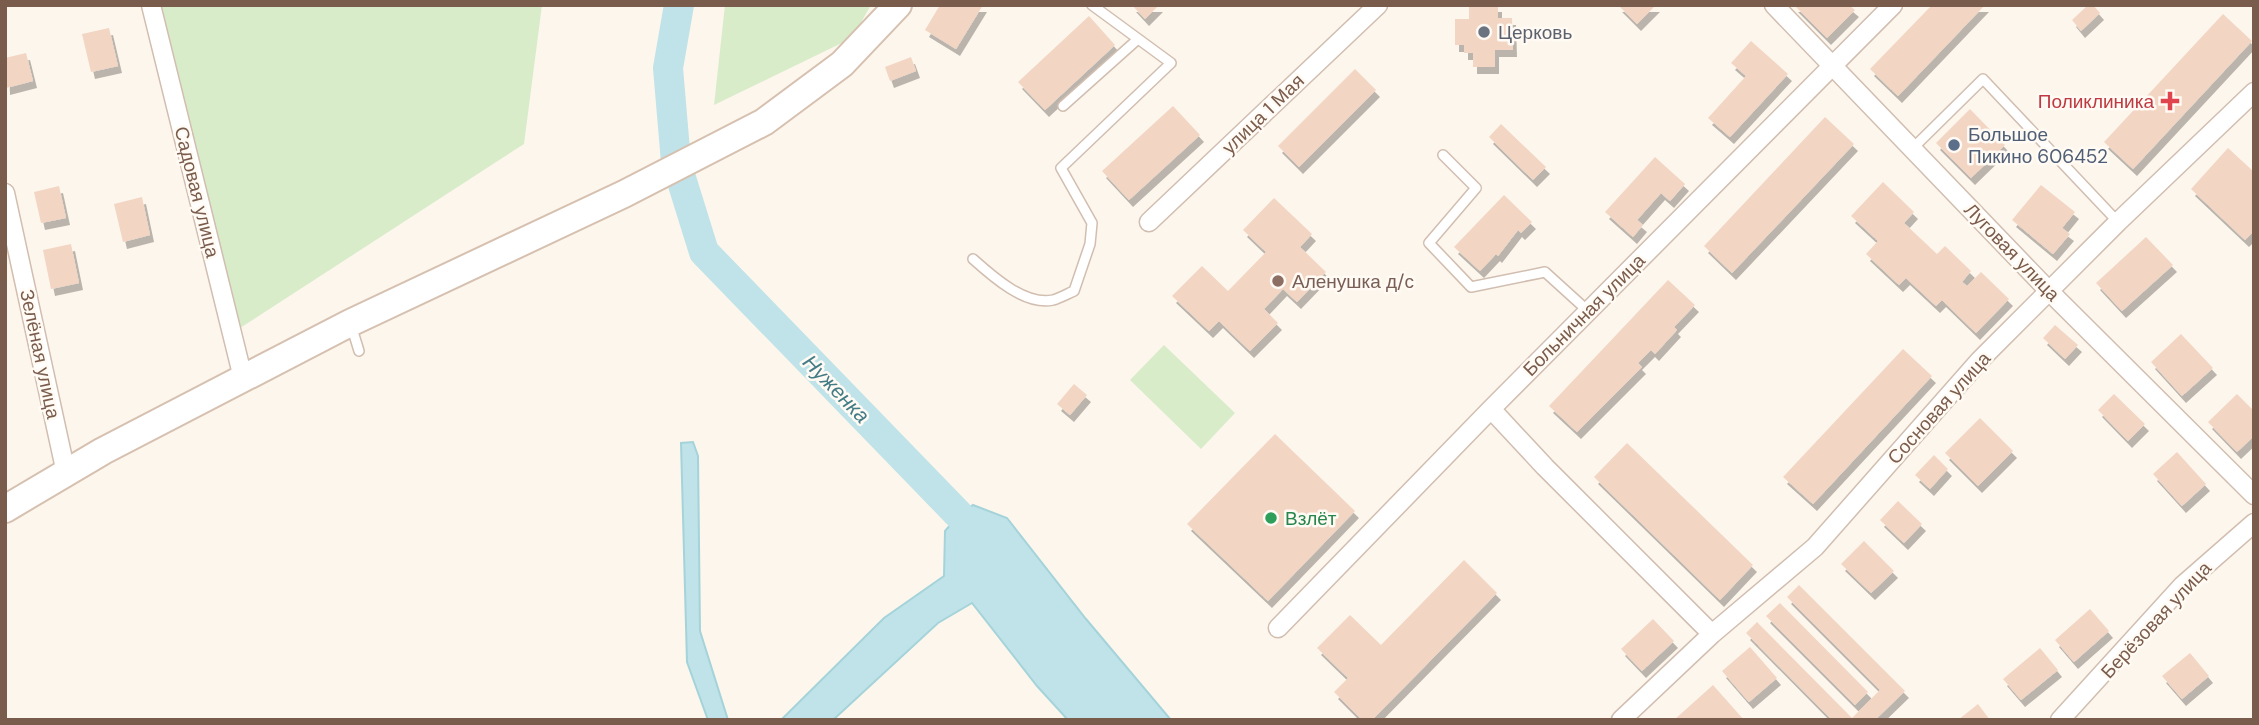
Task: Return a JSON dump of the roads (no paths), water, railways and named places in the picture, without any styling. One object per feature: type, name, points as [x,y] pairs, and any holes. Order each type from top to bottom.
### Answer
[{"type":"street","name":"Садовая улица","points":[[151,5],[243,378]]},
{"type":"street","points":[[5,509],[103,451],[350,323],[624,194],[764,122],[842,64],[898,5]]},
{"type":"street","name":"улица 1 Мая","points":[[1149,222],[1378,5]]},
{"type":"street","name":"Луговая улица","points":[[1774,5],[2050,292],[2254,495]]},
{"type":"street","name":"Больничная улица","points":[[1278,628],[1491,409],[1893,5]]},
{"type":"street","name":"Сосновая улица","points":[[1621,720],[1712,634],[1815,547],[1980,360],[2118,222],[2254,92]]},
{"type":"street","name":"Зелёная улица","points":[[5,193],[66,473]]},
{"type":"street","points":[[1491,409],[1545,467],[1712,634]]},
{"type":"street","name":"Берёзовая улица","points":[[2060,720],[2182,586],[2254,523]]},
{"type":"lane","points":[[973,259],[995,279],[1022,296],[1052,300],[1074,291],[1090,244],[1092,223],[1061,168],[1171,63],[1092,5]]},
{"type":"lane","points":[[1063,106],[1138,39]]},
{"type":"lane","points":[[1912,149],[1983,79],[2118,222]]},
{"type":"lane","points":[[1443,155],[1476,188],[1429,243],[1471,286],[1545,272],[1588,312]]},
{"type":"lane","points":[[350,323],[359,351]]},
{"type":"water","points":[[693,442],[698,456],[700,631],[728,720],[708,720],[687,662],[681,443]]},
{"type":"water","points":[[973,505],[1007,518],[1086,619],[1171,720],[1068,720],[1037,686],[972,603],[938,623],[833,720],[781,720],[884,618],[944,576],[945,531],[959,515]]},
{"type":"waterway","name":"Нуженка","points":[[679,5],[668,68],[676,162],[704,252],[959,515],[984,545]]},
{"type":"place","name":"Церковь","points":[[1484,32]]},
{"type":"place","name":"Поликлиника","points":[[2170,101]]},
{"type":"place","name":"Большое Пикино 606452","points":[[1954,145]]},
{"type":"place","name":"Аленушка д/с","points":[[1278,281]]},
{"type":"place","name":"Взлёт","points":[[1271,518]]}]
